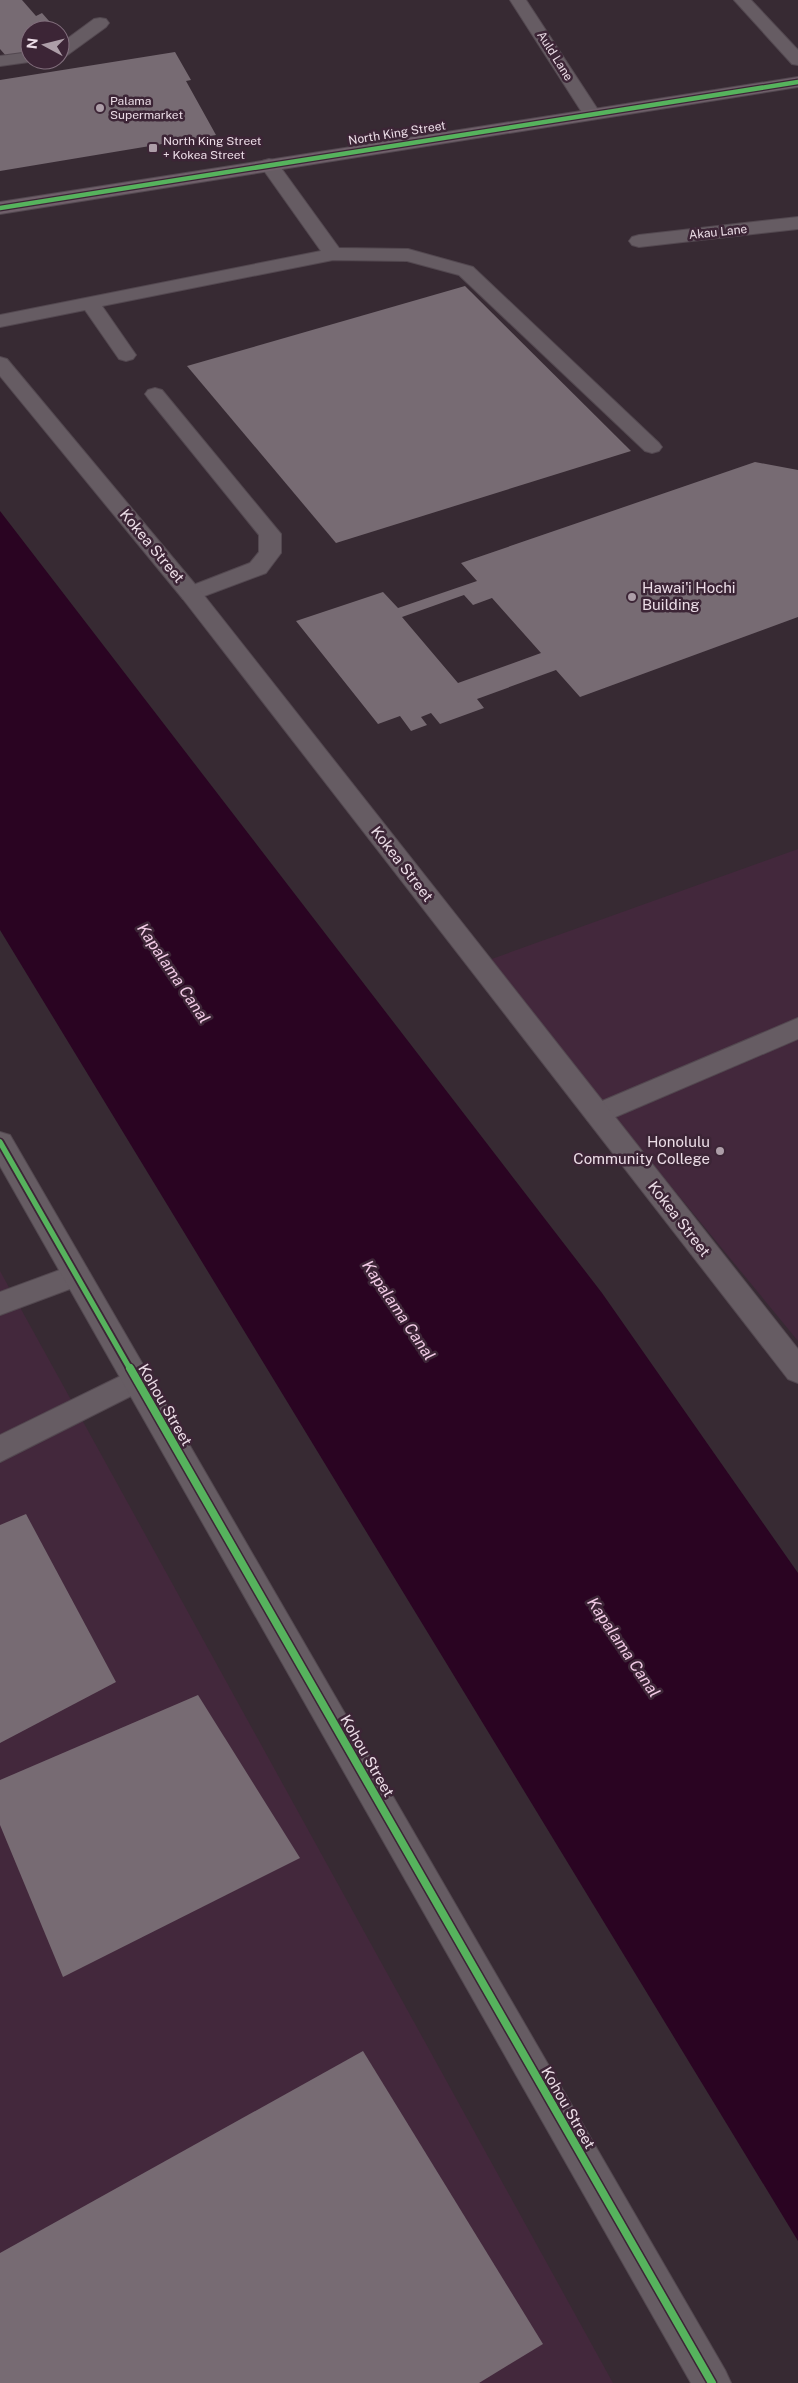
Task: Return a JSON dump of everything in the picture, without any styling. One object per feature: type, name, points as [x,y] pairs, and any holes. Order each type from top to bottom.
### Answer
[{"type":"main road","name":"North King Street","points":[[0,208],[591,113],[798,82]]},
{"type":"street","name":"Auld Lane","points":[[518,0],[591,113]]},
{"type":"street","points":[[742,0],[798,60]]},
{"type":"street","points":[[70,46],[100,24]]},
{"type":"street","points":[[0,62],[20,58]]},
{"type":"street","points":[[269,165],[333,254]]},
{"type":"street","name":"Akau Lane","points":[[639,241],[798,223]]},
{"type":"street","points":[[0,321],[333,254],[408,255],[466,271],[652,447]]},
{"type":"street","points":[[90,304],[126,355]]},
{"type":"street","name":"Kokea Street","points":[[0,363],[192,594],[798,1371]]},
{"type":"street","points":[[155,394],[270,534],[270,553],[258,568],[192,594]]},
{"type":"street","points":[[597,1114],[798,1028]]},
{"type":"street","name":"Kohou Street","points":[[0,1142],[712,2383]]},
{"type":"street","points":[[0,1304],[76,1275]]},
{"type":"street","points":[[0,1448],[137,1380]]},
{"type":"shaded area","name":"Honolulu Community College","points":[[798,849],[798,1341],[486,961]]},
{"type":"shaded area","points":[[0,1271],[613,2383],[0,2383]]},
{"type":"water","name":"Kapalama Canal","points":[[0,511],[602,1293],[798,1573],[798,2241],[0,930]]},
{"type":"building","points":[[0,0],[22,0],[36,16],[42,13],[48,20],[20,20],[20,54],[7,57],[0,49]]},
{"type":"building","name":"Palama Supermarket","points":[[175,52],[191,80],[186,81],[216,135],[0,171],[0,80]]},
{"type":"building","points":[[465,286],[631,451],[336,543],[187,366]]},
{"type":"building","name":"Hawai'i Hochi Building","points":[[755,462],[798,470],[798,617],[580,697],[556,670],[477,699],[484,708],[440,724],[431,713],[421,717],[427,725],[411,731],[400,716],[378,724],[296,621],[383,592],[398,608],[477,581],[461,563]],"holes":[[[464,595],[473,605],[492,598],[541,653],[458,683],[402,617]]]},
{"type":"building","points":[[26,1514],[116,1682],[0,1743],[0,1525]]},
{"type":"building","points":[[198,1695],[300,1858],[63,1977],[0,1825],[0,1780]]},
{"type":"building","points":[[363,2051],[543,2344],[479,2383],[0,2383],[0,2253]]},
{"type":"cycle path","points":[[0,208],[798,82]]},
{"type":"cycle path","points":[[0,1142],[712,2383]]},
{"type":"place","name":"Palama Supermarket","points":[[100,108]]},
{"type":"place","name":"North King Street + Kokea Street","points":[[153,148]]},
{"type":"place","name":"Hawai'i Hochi Building","points":[[632,597]]},
{"type":"place","name":"Honolulu Community College","points":[[720,1151]]}]
